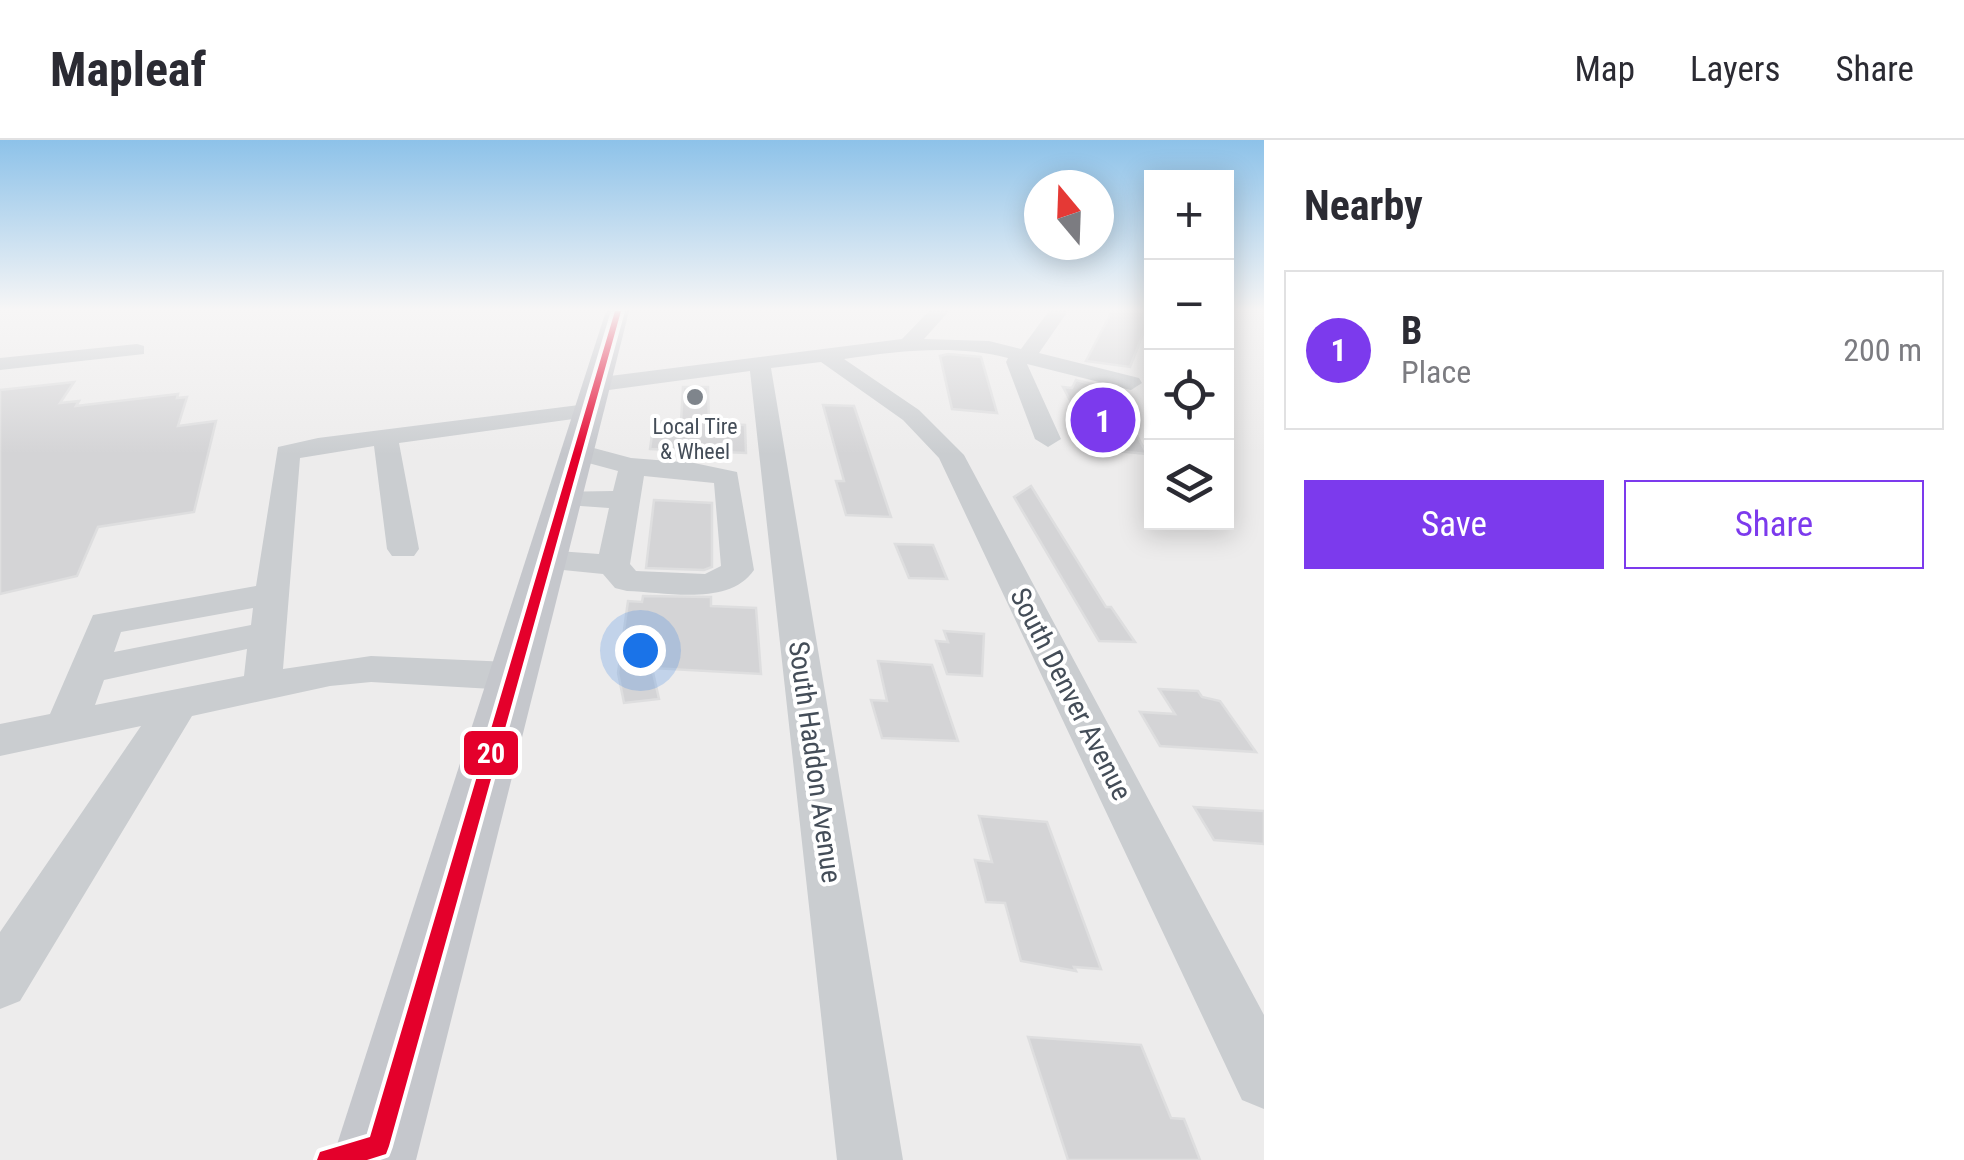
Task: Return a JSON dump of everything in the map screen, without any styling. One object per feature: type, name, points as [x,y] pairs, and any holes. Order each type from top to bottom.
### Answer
[{"type":"main road","points":[[360,1155],[511,676],[603,359]]},
{"type":"street","points":[[0,364],[53,359]]},
{"type":"street","points":[[262,687],[287,453],[385,437],[579,436],[760,364],[799,359]]},
{"type":"street","name":"South Denver Avenue","points":[[838,359],[911,415],[951,455],[1264,1078]]},
{"type":"street","points":[[1021,359],[1016,362],[1048,439]]},
{"type":"street","points":[[1039,359],[1141,388]]},
{"type":"street","name":"South Haddon Avenue","points":[[760,364],[870,1160]]},
{"type":"street","points":[[544,560],[613,566],[628,581],[711,584],[738,570],[726,478],[703,470],[632,467],[579,436]]},
{"type":"street","points":[[579,436],[625,500]]},
{"type":"street","points":[[385,437],[402,549]]},
{"type":"street","points":[[613,566],[632,467]]},
{"type":"street","points":[[66,727],[106,623],[271,594]]},
{"type":"street","points":[[88,670],[268,633]]},
{"type":"street","points":[[0,740],[371,669],[511,676]]},
{"type":"street","points":[[0,981],[180,704]]},
{"type":"building","points":[[941,359],[981,359],[997,413],[952,409]]},
{"type":"building","points":[[1133,359],[1130,367],[1086,361]]},
{"type":"building","points":[[1076,380],[1112,389],[1144,454],[1096,449],[1063,387],[1072,388]]},
{"type":"building","points":[[74,382],[60,403],[79,401],[76,406],[178,394],[177,398],[187,397],[178,426],[216,421],[194,512],[98,527],[77,576],[0,594],[0,390]]},
{"type":"building","points":[[683,387],[708,387],[709,423],[745,425],[746,453],[650,449],[654,421],[681,422]]},
{"type":"building","points":[[823,405],[854,406],[891,517],[846,515],[836,481],[844,481]]},
{"type":"building","points":[[1031,486],[1106,607],[1111,607],[1135,642],[1099,641],[1014,497]]},
{"type":"building","points":[[654,500],[712,503],[712,567],[646,568]]},
{"type":"building","points":[[895,544],[933,545],[947,579],[909,578]]},
{"type":"building","points":[[643,596],[711,597],[711,606],[756,608],[761,674],[652,668],[659,699],[624,703],[618,673],[628,601],[642,602]]},
{"type":"building","points":[[944,631],[984,634],[982,676],[947,674],[936,641],[948,642]]},
{"type":"building","points":[[878,661],[932,665],[958,741],[882,738],[871,700],[887,701]]},
{"type":"building","points":[[1159,689],[1198,691],[1202,697],[1220,701],[1256,752],[1160,746],[1140,712],[1175,714]]},
{"type":"building","points":[[1194,807],[1264,811],[1264,844],[1214,840]]},
{"type":"building","points":[[979,816],[1047,822],[1101,969],[1074,967],[1076,971],[1021,961],[1005,903],[986,902],[975,860],[992,862]]},
{"type":"building","points":[[1028,1037],[1141,1045],[1171,1118],[1184,1119],[1200,1160],[1068,1160]]},
{"type":"transit line","name":"20","points":[[328,1160],[378,1146],[604,359]]},
{"type":"place","name":"Local Tire & Wheel","points":[[695,397]]},
{"type":"place","name":"B","points":[[1103,420]]}]
